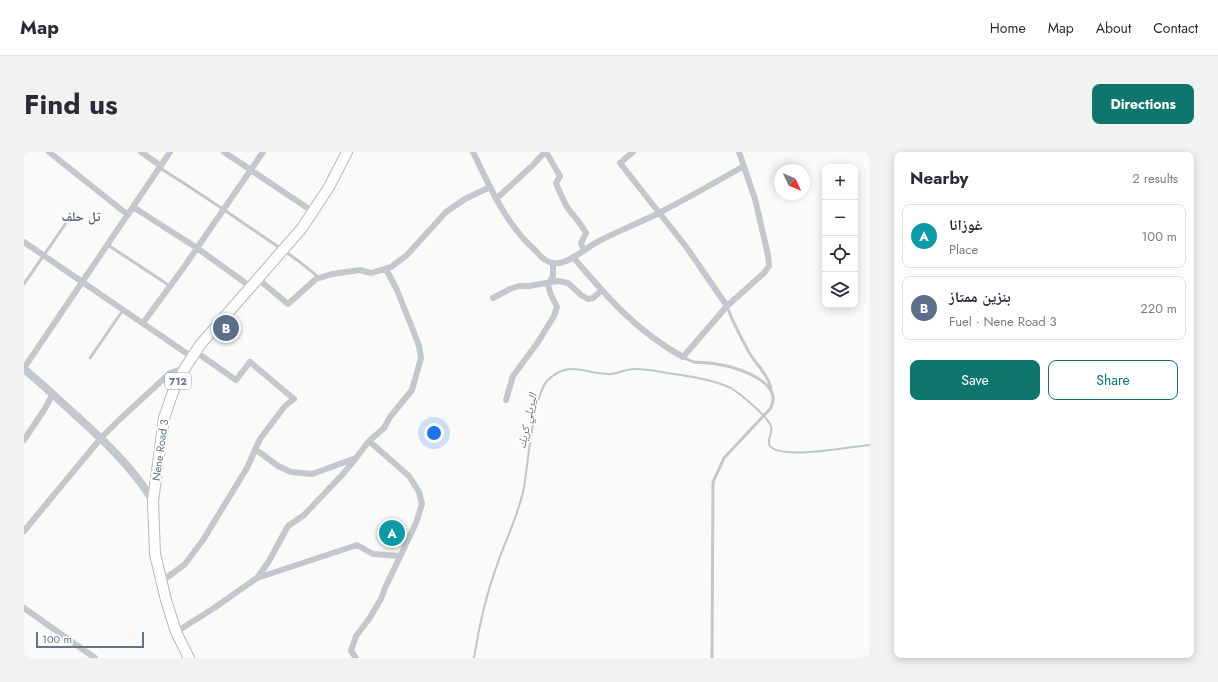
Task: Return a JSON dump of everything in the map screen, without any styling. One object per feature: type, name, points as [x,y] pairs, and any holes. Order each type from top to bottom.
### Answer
[{"type":"main road","name":"Nene Road 3","points":[[189,658],[176,632],[161,582],[155,554],[153,501],[164,418],[174,389],[194,354],[224,316],[302,228],[329,186],[347,152]]},
{"type":"street","points":[[49,152],[128,215]]},
{"type":"street","points":[[141,152],[160,167]]},
{"type":"street","points":[[153,501],[134,474],[101,438],[24,368],[170,152]]},
{"type":"street","points":[[224,152],[312,211]]},
{"type":"street","points":[[143,323],[263,152]]},
{"type":"street","points":[[473,152],[496,198],[514,226],[530,246],[544,259],[553,264],[573,257],[598,241],[660,212],[744,166]]},
{"type":"street","points":[[496,198],[546,152],[560,176],[556,183],[560,193],[568,208],[581,223],[586,233],[581,243],[584,250]]},
{"type":"street","points":[[633,152],[620,163],[687,248],[727,306]]},
{"type":"street","points":[[573,257],[630,320],[664,347],[683,357],[727,306],[764,273],[769,266],[768,255],[755,199],[739,152]]},
{"type":"street","points":[[133,207],[288,304],[316,279],[332,274],[360,270],[371,273],[391,267],[406,255],[446,212],[465,199],[490,187]]},
{"type":"street","points":[[24,242],[143,323],[236,380],[250,362],[294,399],[285,406],[260,439],[247,468],[203,540],[185,564],[161,582]]},
{"type":"street","points":[[506,400],[513,376],[554,316],[557,307],[550,296],[548,285],[553,276],[553,264]]},
{"type":"street","points":[[257,578],[269,561],[288,526],[304,515],[343,474],[369,441],[384,428],[390,417],[412,390],[421,358],[419,346],[397,290],[386,269]]},
{"type":"street","points":[[493,298],[519,286],[529,286],[558,281],[568,283],[581,295],[588,299],[593,298],[602,290]]},
{"type":"street","points":[[24,531],[101,438],[170,373],[185,368]]},
{"type":"street","points":[[24,440],[53,394]]},
{"type":"street","points":[[356,658],[351,651],[356,636],[369,620],[381,600],[385,588],[416,523],[422,504],[419,492],[409,476],[369,441]]},
{"type":"street","points":[[255,449],[278,466],[291,472],[312,474],[356,458]]},
{"type":"street","points":[[176,632],[257,578],[357,545],[373,554],[400,556]]},
{"type":"street","points":[[24,608],[95,658]]},
{"type":"lane","points":[[160,167],[284,249],[320,278]]},
{"type":"lane","points":[[24,284],[66,223]]},
{"type":"lane","points":[[108,245],[170,286]]},
{"type":"lane","points":[[712,658],[713,482],[724,458],[770,409],[774,399],[769,381],[735,328],[727,306]]},
{"type":"lane","points":[[90,358],[123,309]]},
{"type":"lane","points":[[683,357],[694,362],[731,367],[759,379],[771,389]]},
{"type":"waterway","name":"اليريلي كريك","points":[[474,658],[489,588],[522,497],[538,401],[542,389],[547,381],[555,374],[570,369],[609,374],[638,369],[700,378],[731,388],[754,406],[769,423],[771,427],[769,444],[776,450],[787,452],[817,452],[870,445]]},
{"type":"place","name":"بنزين ممتاز","points":[[226,328]]},
{"type":"place","name":"غوزانا","points":[[392,533]]},
{"type":"district","name":"تل حلف","points":[[81,216]]}]
